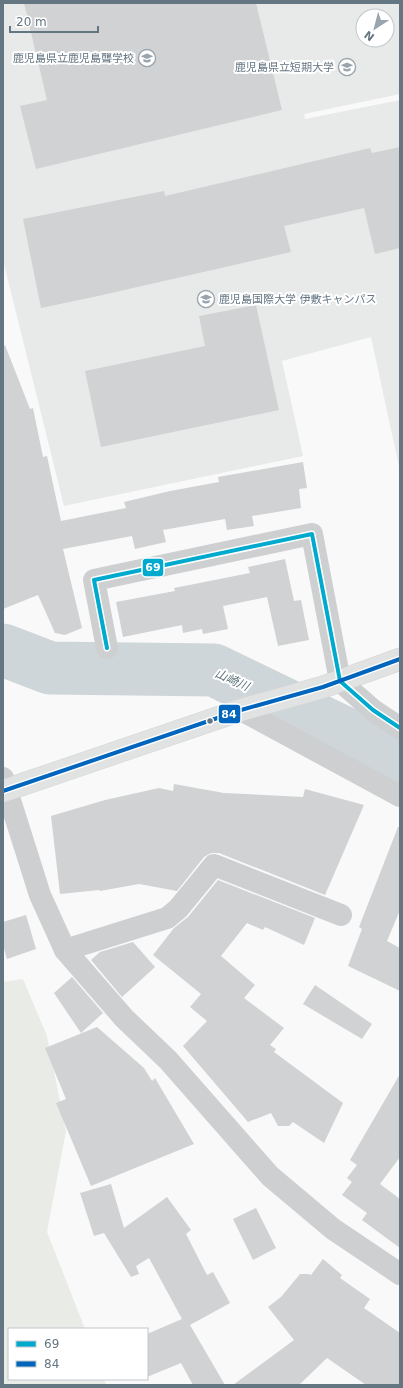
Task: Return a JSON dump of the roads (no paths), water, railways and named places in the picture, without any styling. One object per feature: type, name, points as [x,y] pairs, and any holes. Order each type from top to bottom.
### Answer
[{"type":"main road","points":[[4,786],[245,709],[331,684],[400,659]]},
{"type":"street","points":[[107,648],[94,580],[312,534],[331,684],[400,728]]},
{"type":"street","points":[[245,709],[400,796]]},
{"type":"street","points":[[4,786],[40,895],[65,950],[124,1018],[168,1060],[270,1176],[333,1229],[400,1274]]},
{"type":"street","points":[[65,950],[167,918],[178,909],[214,865],[340,915]]},
{"type":"waterway","name":"山崎川","points":[[3,650],[50,668],[214,670],[400,760]]},
{"type":"place","name":"鹿児島県立鹿児島聾学校","points":[[147,58]]},
{"type":"place","name":"鹿児島県立短期大学","points":[[347,67]]},
{"type":"place","name":"鹿児島国際大学 伊敷キャンパス","points":[[206,299]]}]
